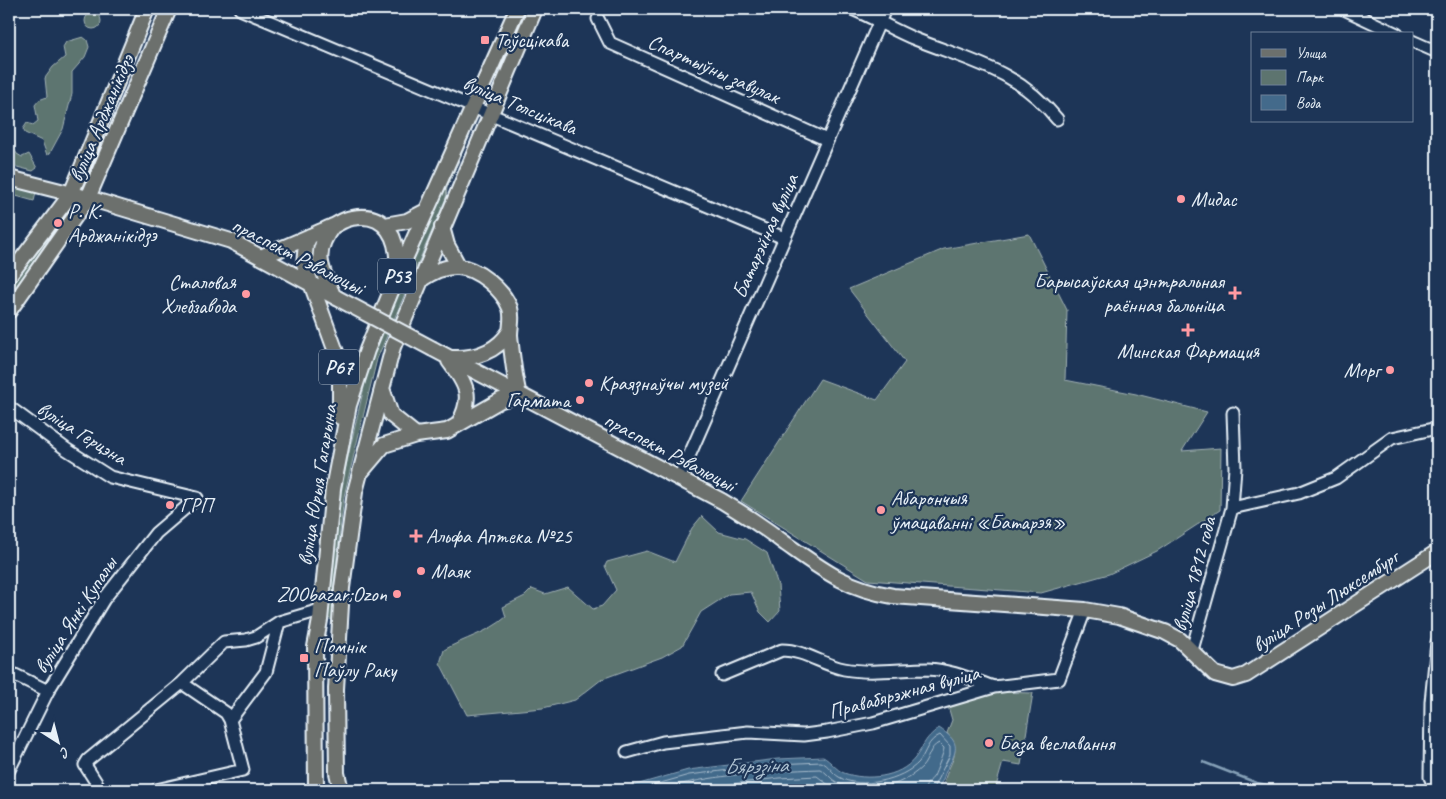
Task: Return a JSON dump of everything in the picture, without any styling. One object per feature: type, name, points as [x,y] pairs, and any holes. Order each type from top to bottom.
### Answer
[{"type":"main road","name":"вуліца Арджанікідзэ","points":[[9,276],[71,194],[147,9]]},
{"type":"main road","name":"вуліца Арджанікідзэ","points":[[9,311],[88,198],[169,9]]},
{"type":"main road","name":"вуліца Юрыя Гагарына","points":[[316,790],[315,647],[333,490],[349,405],[367,350],[396,278],[517,9]]},
{"type":"main road","name":"вуліца Юрыя Гагарына","points":[[340,790],[337,772],[336,689],[350,516],[360,474],[393,347],[535,9]]},
{"type":"main road","name":"праспект Рэвалюцыі","points":[[9,178],[88,198],[232,241],[263,256],[448,358],[722,501],[834,577],[871,592],[952,601],[1085,610],[1119,616],[1165,632],[1192,650],[1215,674],[1233,679]]},
{"type":"main road","points":[[385,225],[406,221],[426,211]]},
{"type":"main road","points":[[263,256],[333,226],[342,220],[359,217],[376,220],[385,225],[396,244],[398,256],[396,278]]},
{"type":"main road","points":[[333,226],[322,243],[320,256],[323,273],[335,296]]},
{"type":"main road","points":[[442,227],[447,245],[459,267]]},
{"type":"main road","name":"Р67","points":[[310,236],[304,254],[304,264],[331,333],[338,362],[341,455]]},
{"type":"main road","points":[[360,474],[384,445],[416,435],[438,433],[501,400],[519,395],[513,374],[510,332],[512,316],[499,291],[472,272],[459,267],[437,270],[422,279]]},
{"type":"main road","points":[[459,423],[466,407],[467,388],[448,358],[471,357],[488,352],[505,339],[510,332]]},
{"type":"main road","name":"Р67","points":[[383,390],[391,415],[416,435]]},
{"type":"main road","name":"вуліца Розы Люксембург","points":[[1233,679],[1246,675],[1437,552]]},
{"type":"street","name":"вуліца Толсцікава","points":[[240,9],[491,113],[784,238]]},
{"type":"street","points":[[852,9],[880,20],[912,38],[1008,75],[1043,102],[1057,119]]},
{"type":"street","name":"Батарэйная вуліца","points":[[679,479],[885,9]]},
{"type":"street","points":[[1344,9],[1394,32]]},
{"type":"street","name":"Спартыўны завулак","points":[[598,19],[610,43],[827,140]]},
{"type":"street","points":[[1414,42],[1437,52]]},
{"type":"street","name":"вуліца Герцэна","points":[[9,407],[66,449],[110,477],[197,498]]},
{"type":"street","name":"вуліца 1812 года","points":[[1192,650],[1232,508],[1235,468],[1233,413]]},
{"type":"street","name":"вуліца 1812 года","points":[[1232,508],[1299,494],[1336,478],[1392,438],[1437,428]]},
{"type":"street","name":"вуліца Янкі Купалы","points":[[9,770],[48,692],[104,599],[156,533],[197,498]]},
{"type":"street","points":[[1437,552],[1437,564]]},
{"type":"street","points":[[100,790],[87,771],[85,765],[88,760],[182,682],[224,642],[256,637],[279,622],[320,610]]},
{"type":"street","name":"Правабярэжная вуліца","points":[[627,752],[663,742],[748,732],[804,735],[827,732],[873,723],[994,687],[1059,679],[1085,610]]},
{"type":"street","points":[[230,720],[266,672],[279,622]]},
{"type":"street","points":[[1436,790],[1430,777],[1431,702],[1437,642]]},
{"type":"street","points":[[722,675],[782,650],[792,650],[842,669],[871,672],[929,670],[949,672],[994,687]]},
{"type":"street","points":[[9,672],[48,692]]},
{"type":"street","points":[[156,790],[243,770],[230,720],[226,712],[182,682]]},
{"type":"green space","points":[[90,13],[96,13],[101,18],[99,27],[90,29],[85,24],[85,18]]},
{"type":"green space","points":[[83,37],[87,40],[89,47],[85,57],[72,72],[72,94],[63,129],[50,153],[47,155],[42,141],[25,133],[23,129],[27,123],[33,125],[38,121],[35,105],[39,100],[47,97],[45,78],[53,67],[65,57],[63,47],[66,42]]},
{"type":"green space","points":[[468,135],[470,135],[447,188],[446,198],[377,359],[344,496],[334,583],[333,620],[327,618],[339,496],[371,357]]},
{"type":"green space","points":[[9,141],[17,154],[22,157],[29,154],[37,168],[33,171],[9,165]]},
{"type":"green space","points":[[9,186],[36,193],[34,201],[9,194]]},
{"type":"green space","points":[[51,228],[59,232],[9,299],[9,284]]},
{"type":"green space","points":[[1029,234],[1067,310],[1065,380],[1136,394],[1207,412],[1182,451],[1221,448],[1220,510],[1157,551],[1109,574],[1041,593],[868,580],[741,501],[820,379],[877,400],[905,362],[849,289],[944,249]]},
{"type":"green space","points":[[702,516],[719,532],[745,539],[767,553],[778,585],[780,611],[770,622],[760,612],[751,592],[729,594],[701,612],[682,646],[662,657],[602,679],[575,700],[543,708],[467,715],[440,663],[444,650],[499,623],[506,617],[503,607],[525,596],[532,589],[545,594],[568,587],[593,609],[602,606],[616,590],[605,566],[607,562],[647,551],[675,562],[692,528]]},
{"type":"green space","name":"База веславання","points":[[991,692],[1033,693],[1021,765],[1003,762],[995,790],[961,790],[944,782],[955,752],[952,740],[947,733],[952,720],[948,706]]},
{"type":"water","name":"Бярэзіна","points":[[939,728],[954,741],[955,750],[942,782],[935,790],[618,790],[688,770],[778,759],[823,757],[844,773],[862,777],[882,776],[892,774],[909,765],[927,739]]},
{"type":"waterway","points":[[1203,762],[1257,783],[1292,790]]},
{"type":"place","name":"Тоўсцікава","points":[[485,40]]},
{"type":"place","name":"Мидас","points":[[1181,199]]},
{"type":"place","name":"Р. К. Арджанікідзэ","points":[[58,223]]},
{"type":"place","name":"Барысаўская цэнтральная раённая бальніца","points":[[1235,293]]},
{"type":"place","name":"Сталовая Хлебзавода","points":[[246,294]]},
{"type":"place","name":"Минская Фармация","points":[[1188,330]]},
{"type":"place","name":"Морг","points":[[1390,370]]},
{"type":"place","name":"Краязнаўчы музей","points":[[589,383]]},
{"type":"place","name":"Гармата","points":[[580,400]]},
{"type":"place","name":"ГРП","points":[[170,505]]},
{"type":"place","name":"Абарончыя ўмацаванні «Батарэя»","points":[[881,510]]},
{"type":"place","name":"Альфа Аптека №25","points":[[416,536]]},
{"type":"place","name":"Маяк","points":[[421,571]]},
{"type":"place","name":"ZOObazar;Ozon","points":[[397,594]]},
{"type":"place","name":"Помнік Паўлу Раку","points":[[304,658]]},
{"type":"place","name":"База веславання","points":[[989,743]]}]
